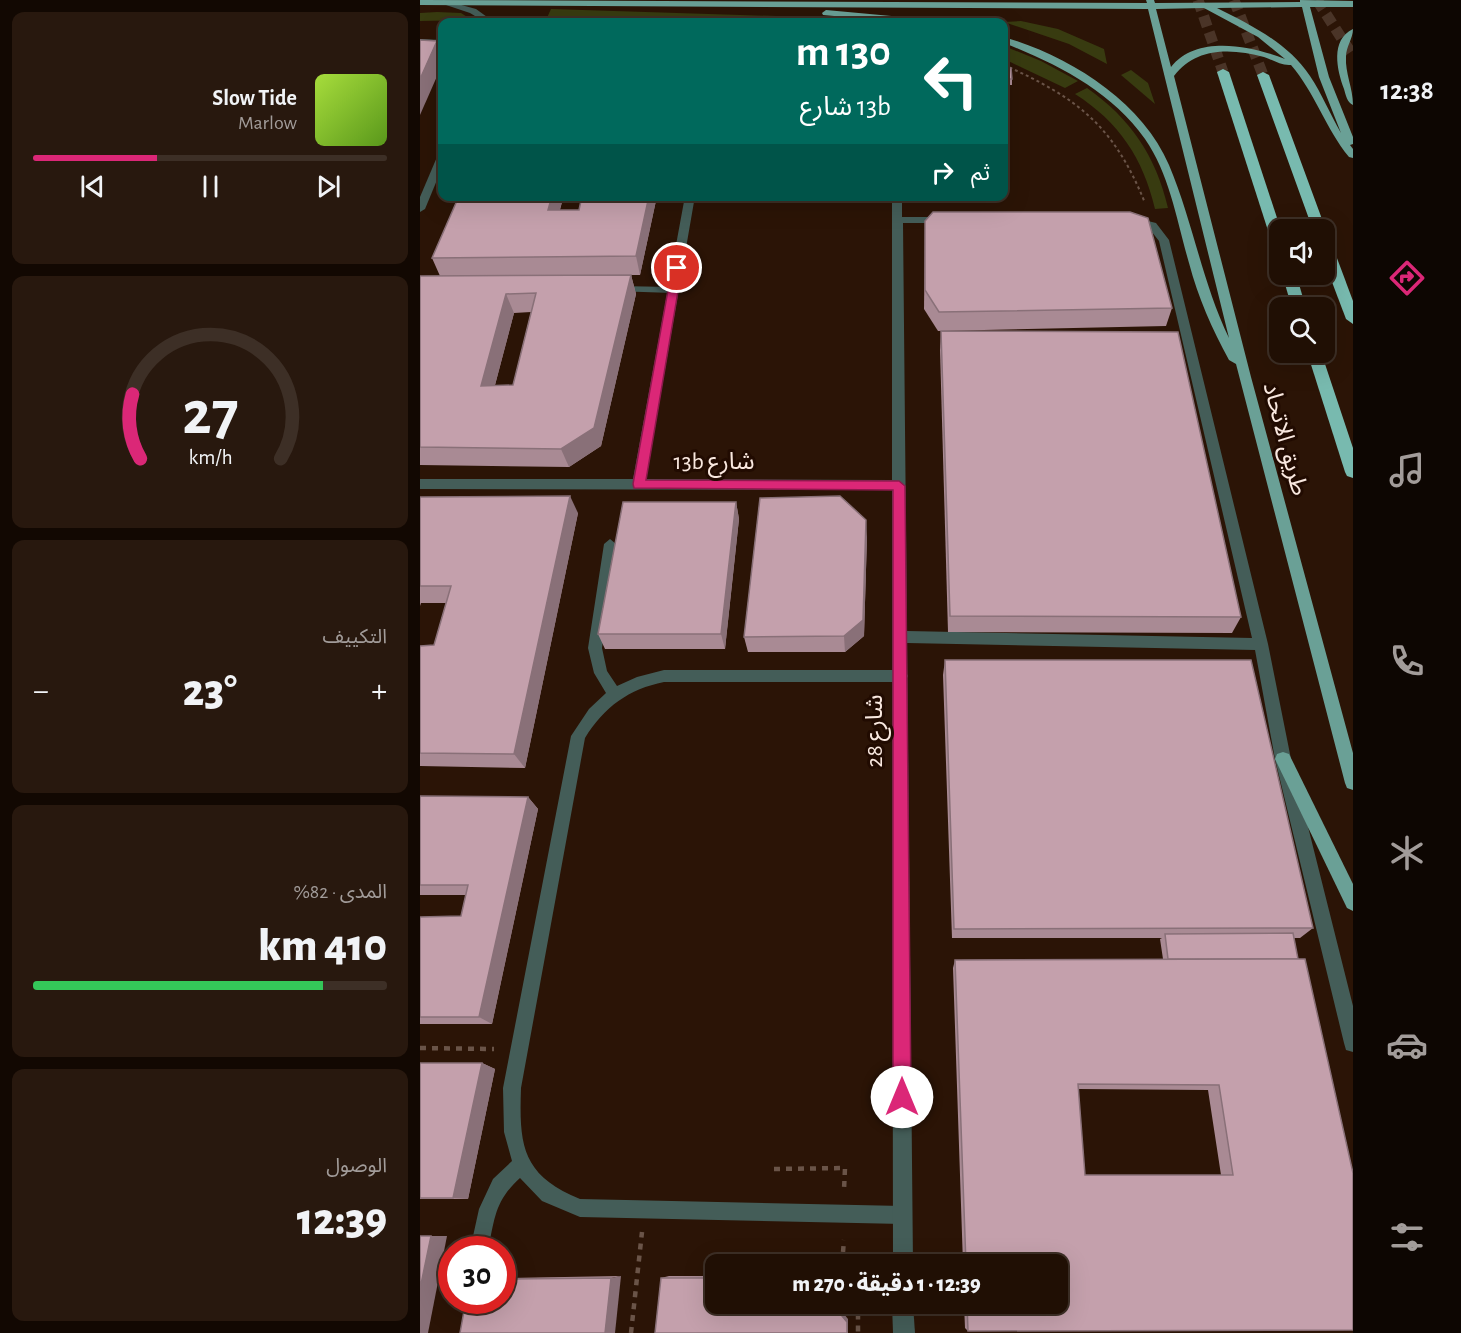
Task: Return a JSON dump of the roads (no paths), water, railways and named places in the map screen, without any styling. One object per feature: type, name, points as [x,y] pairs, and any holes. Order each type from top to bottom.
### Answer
[{"type":"highway","points":[[1223,72],[1271,219]]},
{"type":"highway","points":[[1263,75],[1316,219]]},
{"type":"highway","points":[[1335,271],[1353,319]]},
{"type":"highway","points":[[1318,363],[1353,472]]},
{"type":"main road","points":[[1151,3],[1168,0]]},
{"type":"main road","points":[[1195,0],[1269,40],[1295,64],[1305,76],[1329,123],[1353,155]]},
{"type":"main road","points":[[422,3],[1353,4]]},
{"type":"main road","name":"طريق الاتحاد","points":[[1151,3],[1245,377],[1353,783]]},
{"type":"main road","points":[[1305,3],[1324,77],[1353,148]]},
{"type":"main road","points":[[745,4],[884,18]]},
{"type":"main road","points":[[1353,32],[1346,38],[1340,50],[1341,63],[1353,102]]},
{"type":"main road","points":[[1008,41],[1034,51],[1089,81],[1124,109],[1146,134],[1162,160],[1174,190],[1198,276],[1210,308],[1245,377]]},
{"type":"main road","points":[[1169,76],[1175,65],[1188,56],[1227,49],[1273,56],[1292,65],[1305,76]]},
{"type":"main road","points":[[1283,759],[1353,902]]},
{"type":"street","points":[[446,2],[486,18]]},
{"type":"street","points":[[420,209],[438,167]]},
{"type":"street","points":[[639,484],[689,201]]},
{"type":"street","name":"شارع 28","points":[[897,201],[903,1254]]},
{"type":"street","points":[[898,220],[956,220]]},
{"type":"street","points":[[1119,220],[1152,225],[1164,240],[1261,644],[1283,759],[1353,1043]]},
{"type":"street","name":"13b شارع","points":[[420,484],[899,486]]},
{"type":"street","points":[[900,637],[1261,644]]},
{"type":"street","points":[[903,1314],[904,1333]]},
{"type":"lane","points":[[420,41],[438,42]]},
{"type":"lane","points":[[605,289],[673,290]]},
{"type":"lane","points":[[610,544],[595,648],[596,665],[603,680],[615,693]]},
{"type":"lane","points":[[901,676],[664,676],[647,679],[615,693],[599,705],[578,736],[512,1088],[510,1129],[521,1165],[546,1193],[580,1208],[903,1215]]},
{"type":"lane","points":[[482,1236],[488,1209],[499,1185],[521,1165]]},
{"type":"tunnel","points":[[1198,0],[1223,72]]},
{"type":"tunnel","points":[[1234,0],[1263,75]]},
{"type":"tunnel","points":[[1317,0],[1353,56]]}]
